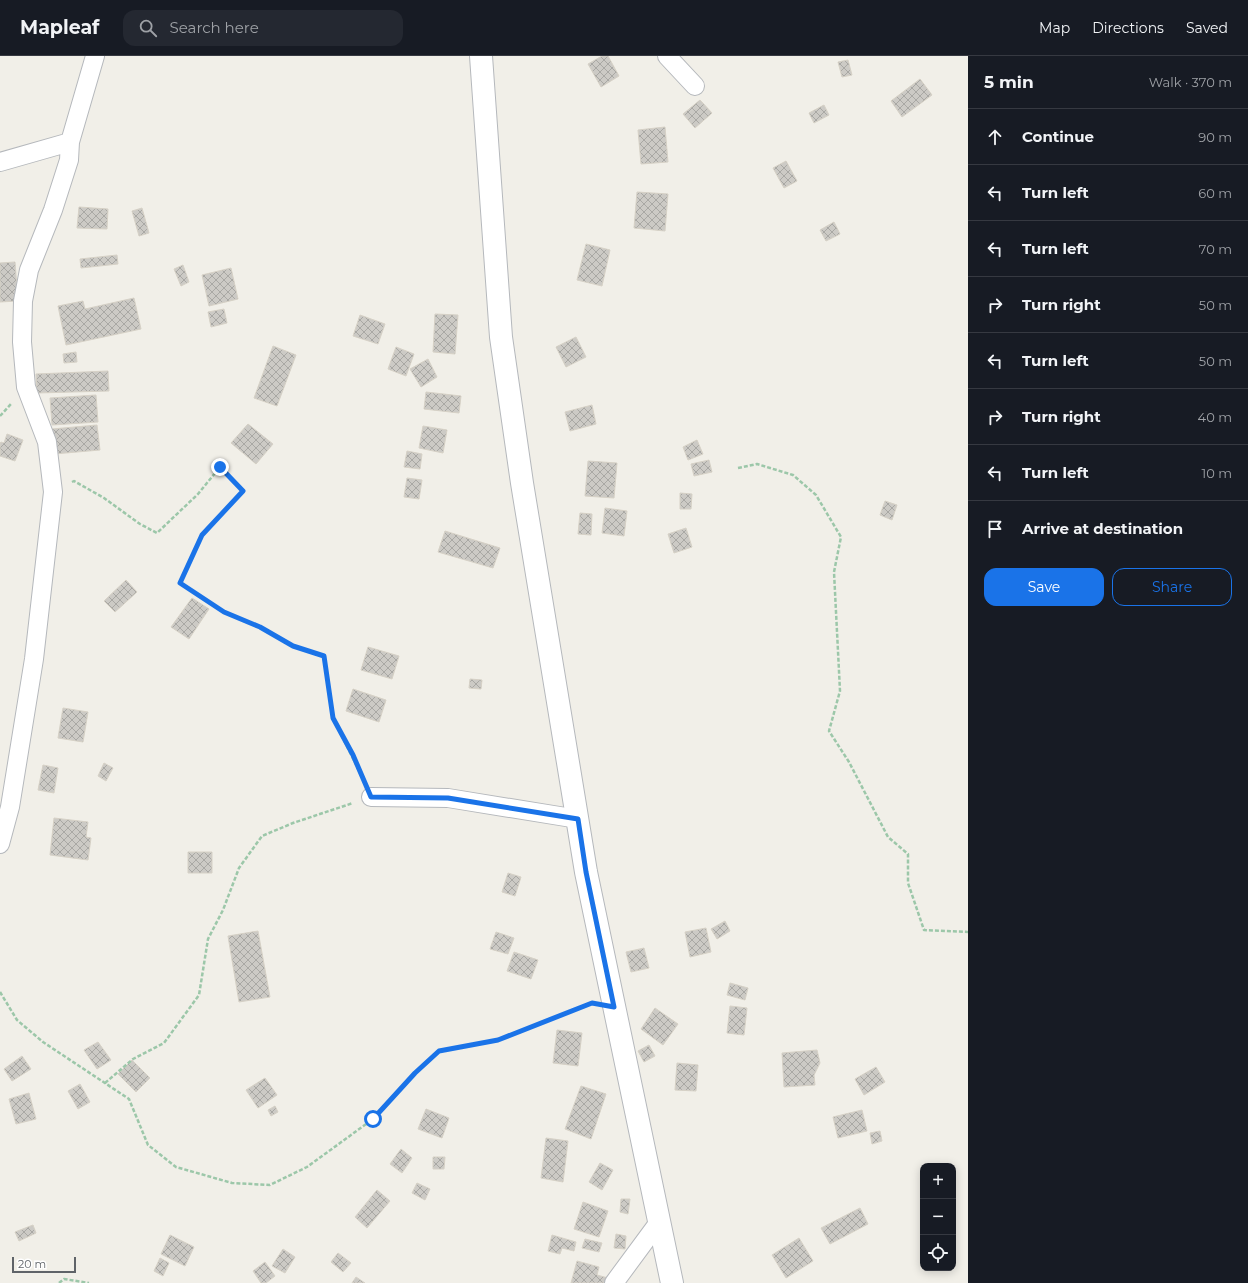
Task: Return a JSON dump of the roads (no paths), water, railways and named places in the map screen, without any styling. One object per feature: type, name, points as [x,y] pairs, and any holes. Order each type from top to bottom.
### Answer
[{"type":"street","points":[[0,844],[10,807],[34,659],[53,492],[47,442],[26,387],[22,342],[23,301],[29,270],[53,210],[66,171],[69,160],[70,142],[95,56]]},
{"type":"street","points":[[481,56],[501,338],[522,483],[586,872],[672,1283]]},
{"type":"street","points":[[667,56],[695,86]]},
{"type":"street","points":[[0,162],[70,142]]},
{"type":"street","points":[[371,797],[448,798],[578,819]]},
{"type":"street","points":[[614,1283],[659,1222]]}]
